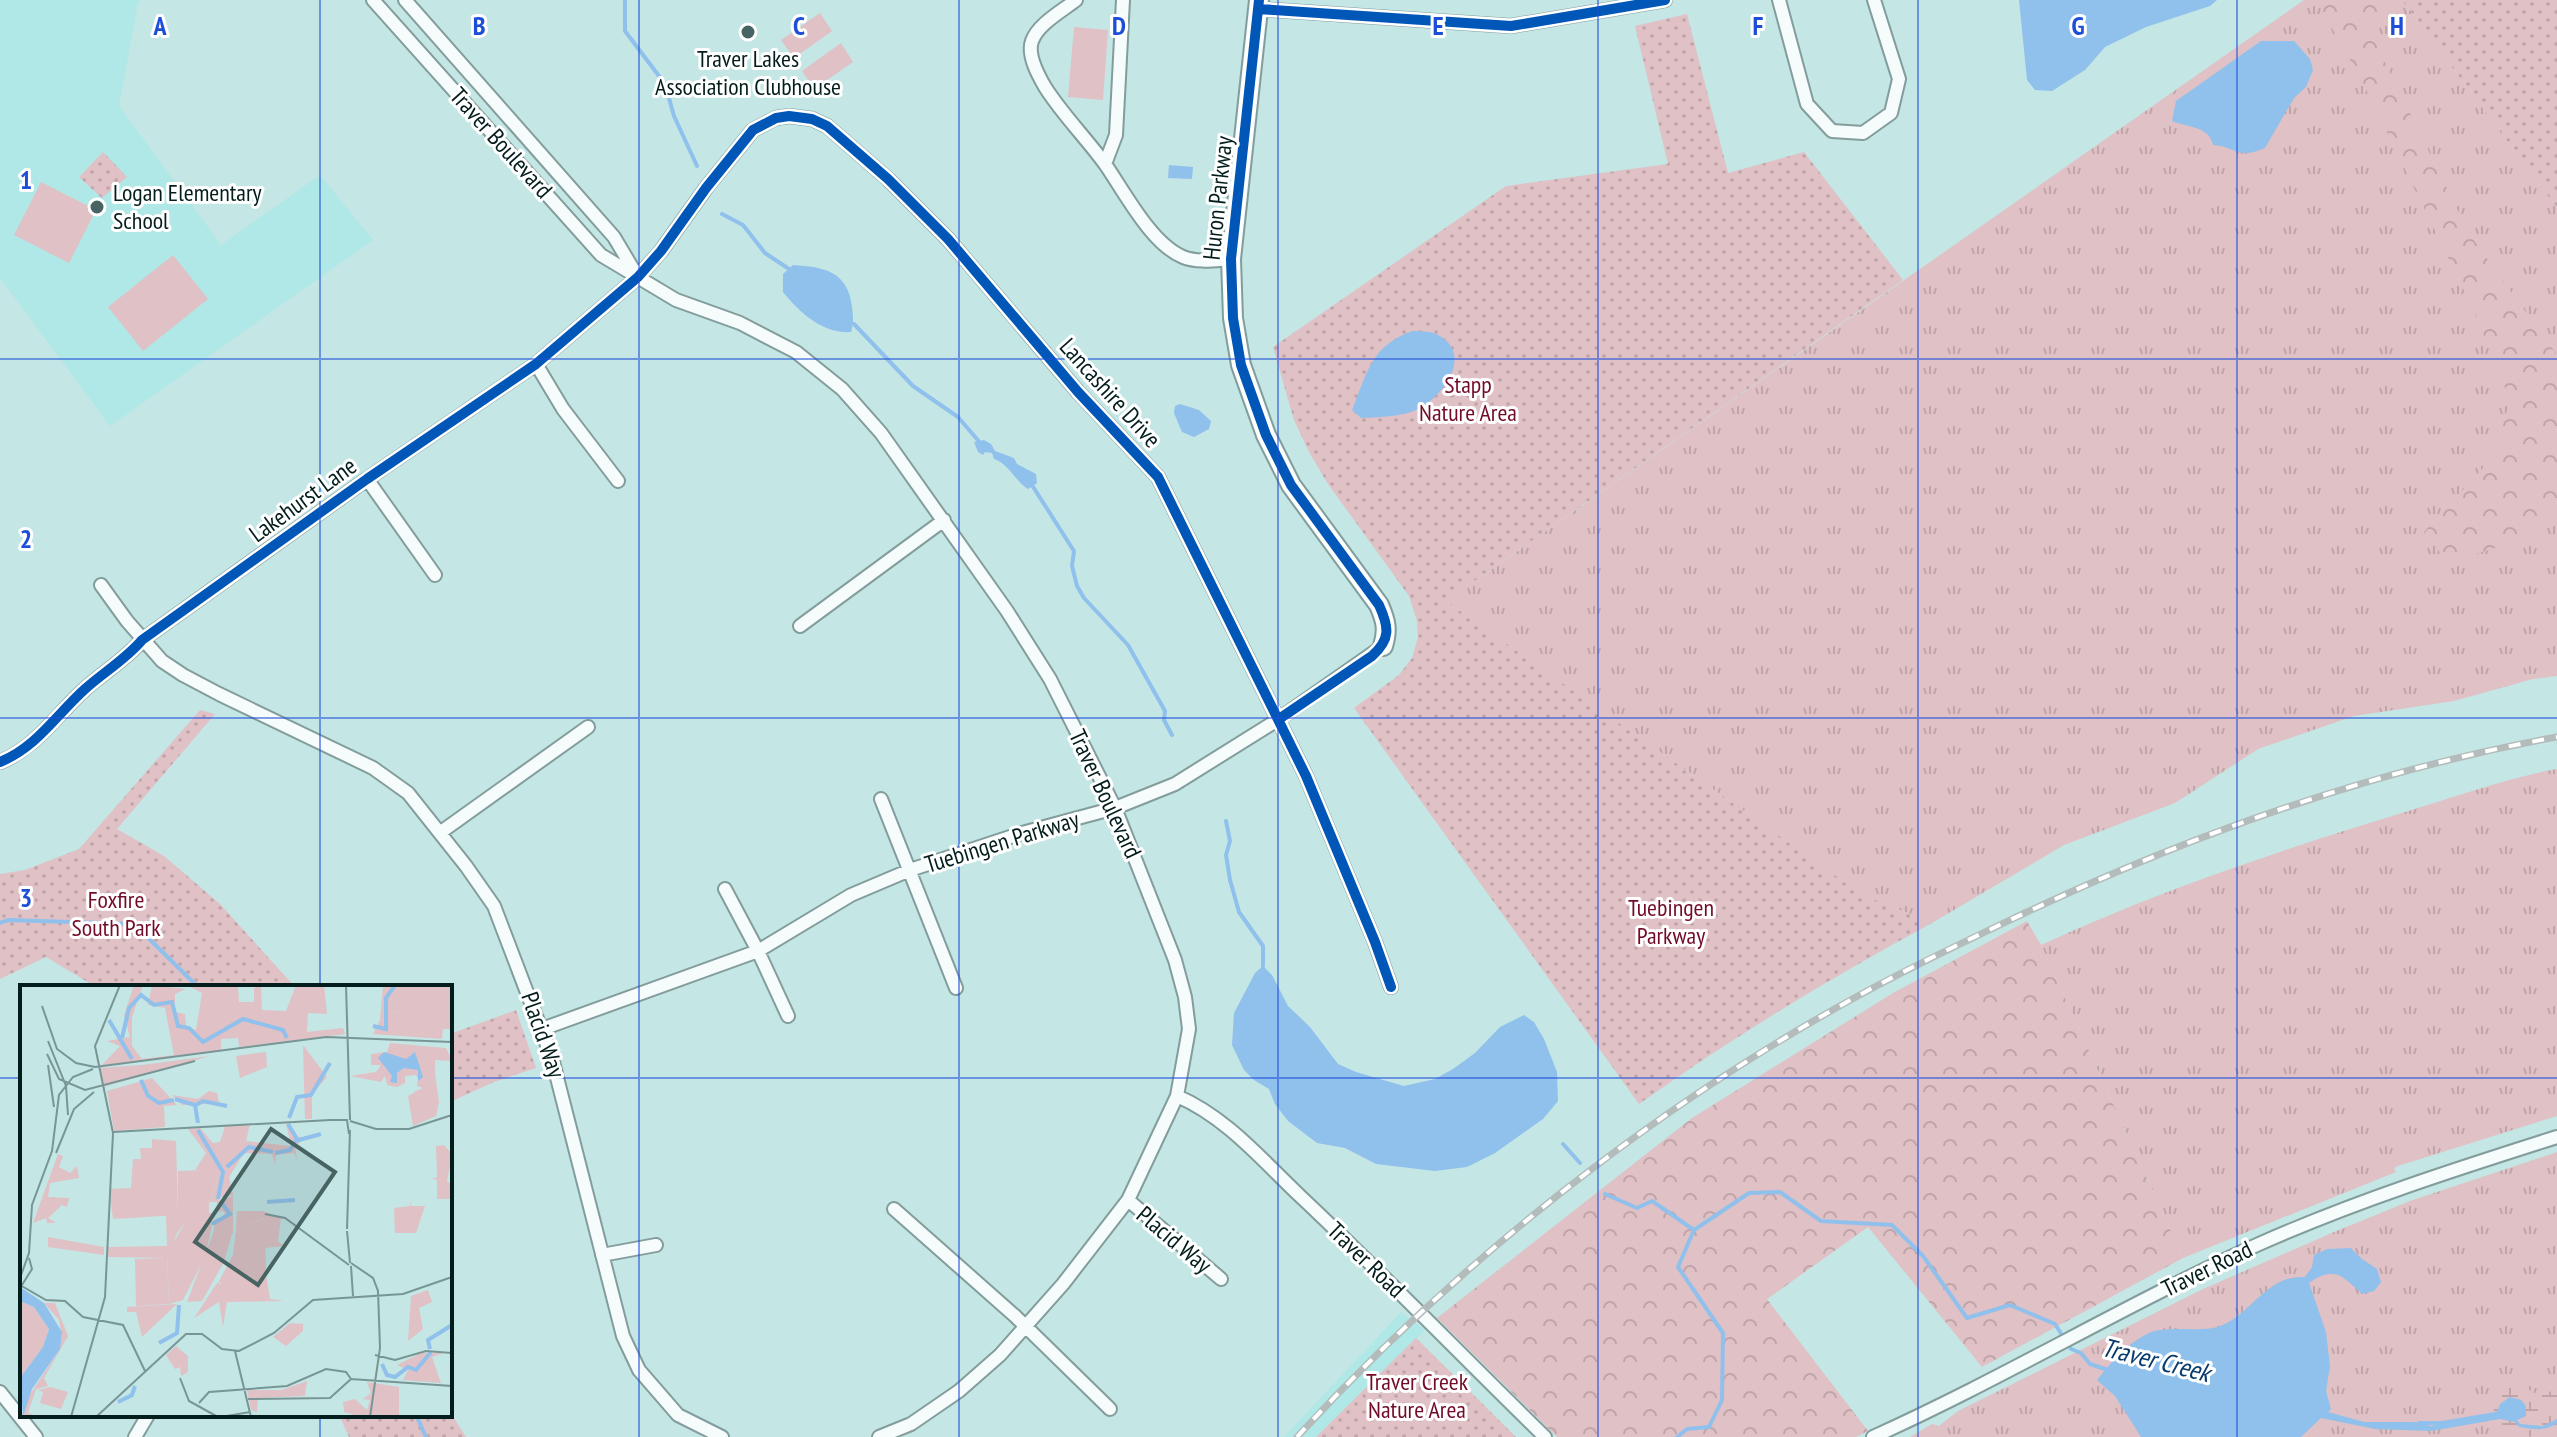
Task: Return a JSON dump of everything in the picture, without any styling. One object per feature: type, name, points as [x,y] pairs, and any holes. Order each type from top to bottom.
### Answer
[{"type":"street","name":"Traver Boulevard","points":[[373,0],[601,255],[676,300],[740,323],[796,352],[842,389],[881,433],[1007,611],[1050,679],[1115,808],[1164,928],[1185,997],[1189,1029],[1177,1096]]},
{"type":"street","name":"Traver Boulevard","points":[[405,0],[614,237],[638,277]]},
{"type":"street","points":[[1076,0],[1040,29],[1031,43],[1033,62],[1046,88],[1105,164],[1139,216],[1162,241],[1181,257],[1205,262],[1231,259]]},
{"type":"street","points":[[1105,164],[1116,135],[1123,0]]},
{"type":"street","points":[[1259,4],[1511,26],[1665,0]]},
{"type":"street","points":[[1779,0],[1807,104],[1832,131],[1863,133],[1891,113],[1899,79],[1874,0]]},
{"type":"street","name":"Huron Parkway","points":[[1259,4],[1231,259],[1233,318],[1241,365],[1266,435],[1291,485],[1379,605],[1386,620],[1387,633],[1383,646]]},
{"type":"street","name":"Lancashire Drive","points":[[638,277],[753,130],[776,118],[812,119],[827,126],[888,179],[948,239],[1078,392],[1158,477],[1315,796],[1391,987]]},
{"type":"street","name":"Lakehurst Lane","points":[[0,762],[33,744],[83,691],[133,651],[142,640],[367,479],[536,364],[638,277]]},
{"type":"street","points":[[536,364],[563,409],[618,481]]},
{"type":"street","name":"Lakehurst Lane","points":[[367,479],[435,575]]},
{"type":"street","points":[[800,626],[944,520]]},
{"type":"street","name":"Placid Way","points":[[101,585],[142,640],[162,661],[183,675],[373,768],[408,793],[441,832],[494,906],[542,1029],[556,1070],[623,1336],[639,1370],[678,1415],[722,1437]]},
{"type":"street","name":"Tuebingen Parkway","points":[[542,1029],[758,951],[851,895],[910,870],[1022,833],[1115,808],[1175,784],[1279,719],[1383,646]]},
{"type":"street","points":[[441,832],[588,727]]},
{"type":"street","name":"Tuebingen Parkway","points":[[881,799],[956,988]]},
{"type":"street","points":[[725,889],[788,1016]]},
{"type":"street","name":"Placid Way","points":[[879,1437],[911,1424],[959,1391],[1027,1327],[1128,1200],[1177,1096]]},
{"type":"street","name":"Traver Road","points":[[1177,1096],[1199,1106],[1229,1129],[1371,1263],[1545,1437]]},
{"type":"street","name":"Traver Road","points":[[1873,1437],[1970,1391],[2199,1272],[2319,1219],[2406,1185],[2557,1137]]},
{"type":"street","name":"Placid Way","points":[[1128,1200],[1221,1279]]},
{"type":"street","points":[[894,1209],[1027,1327],[1110,1409]]},
{"type":"street","points":[[602,1255],[656,1245]]},
{"type":"street","points":[[0,1392],[36,1437]]},
{"type":"street","points":[[135,1437],[147,1417]]},
{"type":"shaded area","name":"Logan Elementary School","points":[[0,0],[141,0],[119,106],[221,245],[320,175],[373,240],[110,426],[0,278]]},
{"type":"shaded area","points":[[1401,1312],[1425,1330],[1316,1437],[1284,1437]]},
{"type":"green space","points":[[2304,0],[2402,0],[2557,208],[2557,676],[2533,679],[2454,701],[2354,716],[2258,749],[2175,803],[2064,845],[1932,923],[1863,895],[1446,601]]},
{"type":"green space","points":[[2316,0],[2395,0],[2369,30],[2470,235],[2557,355],[2557,510],[2517,541],[2476,554],[2442,555],[2424,532],[2493,457],[2510,400],[2474,311],[2362,81]]},
{"type":"green space","points":[[2402,0],[2557,0],[2557,208]]},
{"type":"green space","points":[[820,13],[832,31],[794,58],[781,40]]},
{"type":"green space","name":"Stapp Nature Area","points":[[1687,14],[1728,173],[1804,152],[1903,280],[1446,601],[1863,895],[1932,923],[1782,1009],[1639,1104],[1354,708],[1399,675],[1412,658],[1418,637],[1417,621],[1409,596],[1328,484],[1309,452],[1294,420],[1273,347],[1506,186],[1668,164],[1635,26]]},
{"type":"green space","points":[[1074,27],[1108,30],[1103,100],[1068,97]]},
{"type":"green space","points":[[841,43],[853,62],[814,89],[802,71]]},
{"type":"green space","points":[[103,152],[127,177],[102,198],[79,177]]},
{"type":"green space","points":[[41,182],[96,210],[69,263],[14,235]]},
{"type":"green space","points":[[173,255],[208,299],[143,351],[108,307]]},
{"type":"green space","name":"Foxfire South Park","points":[[200,710],[215,714],[117,829],[164,856],[220,904],[293,985],[93,985],[46,957],[0,979],[0,874],[25,870],[79,849]]},
{"type":"green space","points":[[2557,769],[2557,1116],[2398,1166],[2394,1168],[2396,1172],[2183,1258],[2041,945],[2175,889],[2266,857],[2481,788]]},
{"type":"green space","points":[[2027,921],[2041,945],[2183,1258],[1982,1367],[1868,1227],[1767,1299],[1868,1431],[1856,1437],[1557,1437],[1437,1318],[1692,1118],[1893,993]]},
{"type":"green space","points":[[516,1010],[536,1068],[452,1101],[452,1033]]},
{"type":"green space","points":[[2557,1152],[2557,1437],[1910,1437],[1932,1424],[1939,1426],[1958,1411],[2203,1289],[2410,1201]]},
{"type":"green space","name":"Traver Creek Nature Area","points":[[1416,1338],[1516,1437],[1316,1437]]},
{"type":"green space","points":[[2517,1380],[2533,1393],[2557,1391],[2557,1429],[2546,1437],[2491,1428],[2498,1392]]},
{"type":"green space","points":[[452,1415],[466,1437],[349,1437],[340,1417]]},
{"type":"water","points":[[2019,0],[2217,0],[2210,6],[2146,27],[2105,47],[2085,70],[2052,91],[2035,90],[2027,80]]},
{"type":"water","points":[[2261,41],[2294,41],[2310,59],[2313,70],[2306,87],[2294,98],[2265,148],[2242,153],[2213,145],[2203,131],[2172,121],[2176,101]]},
{"type":"water","points":[[1169,165],[1193,167],[1192,179],[1168,178]]},
{"type":"water","points":[[793,265],[815,267],[840,278],[850,295],[853,316],[851,332],[822,326],[783,292],[783,274]]},
{"type":"water","points":[[1412,331],[1433,333],[1447,342],[1455,361],[1447,382],[1431,400],[1408,413],[1361,418],[1352,410],[1372,362],[1387,344]]},
{"type":"water","points":[[1180,404],[1199,410],[1211,421],[1209,429],[1194,437],[1182,432],[1174,413],[1175,406]]},
{"type":"water","points":[[984,440],[995,451],[1014,458],[1017,464],[1036,474],[1037,483],[1028,489],[994,459],[992,453],[985,452],[983,455],[978,452],[974,442]]},
{"type":"water","points":[[1263,966],[1272,975],[1288,1006],[1310,1027],[1338,1064],[1404,1086],[1435,1079],[1453,1069],[1475,1053],[1500,1027],[1524,1015],[1534,1022],[1544,1039],[1557,1072],[1558,1101],[1543,1119],[1495,1153],[1467,1167],[1435,1171],[1376,1164],[1345,1148],[1317,1143],[1288,1121],[1275,1104],[1269,1089],[1244,1070],[1232,1045],[1234,1013],[1255,973]]},
{"type":"water","points":[[2351,1248],[2377,1269],[2381,1282],[2374,1291],[2362,1294],[2343,1278],[2332,1274],[2309,1283],[2326,1332],[2330,1366],[2326,1391],[2331,1409],[2328,1412],[2364,1422],[2414,1422],[2431,1426],[2496,1414],[2500,1404],[2510,1397],[2521,1400],[2526,1406],[2526,1416],[2517,1420],[2520,1424],[2543,1426],[2557,1419],[2557,1423],[2548,1428],[2534,1429],[2500,1419],[2431,1431],[2375,1429],[2321,1418],[2301,1437],[2141,1437],[2115,1396],[2097,1380],[2139,1338],[2166,1329],[2218,1327],[2237,1317],[2282,1281],[2305,1277],[2312,1267],[2314,1255],[2327,1249]]},
{"type":"waterway","points":[[625,0],[625,31],[665,84],[674,116],[697,166]]},
{"type":"waterway","points":[[722,214],[743,225],[765,253],[789,269]]},
{"type":"waterway","points":[[854,324],[913,386],[958,417],[982,445]]},
{"type":"waterway","points":[[1030,482],[1074,551],[1072,566],[1077,586],[1084,598],[1128,645],[1165,711],[1164,720],[1172,735]]},
{"type":"waterway","points":[[1226,821],[1230,841],[1226,855],[1230,880],[1239,912],[1263,946],[1263,966]]},
{"type":"waterway","points":[[0,923],[8,920],[134,924],[196,985]]},
{"type":"waterway","points":[[1563,1144],[1580,1163]]},
{"type":"waterway","name":"Traver Creek","points":[[1677,1437],[1687,1429],[1709,1427],[1722,1400],[1723,1333],[1678,1267],[1694,1230],[1749,1193],[1780,1192],[1821,1221],[1892,1225],[1923,1256],[1967,1318],[2010,1305],[2055,1324],[2071,1349],[2081,1353],[2090,1364],[2108,1370]]},
{"type":"waterway","points":[[1605,1194],[1637,1208],[1652,1201],[1694,1230]]},
{"type":"waterway","name":"Traver Creek","points":[[2419,1423],[2442,1423],[2501,1413]]},
{"type":"waterway","points":[[417,1417],[426,1437]]},
{"type":"railway","points":[[1297,1437],[1422,1311],[1559,1194],[1704,1089],[1856,997],[2027,912],[2220,831],[2286,807],[2420,767],[2557,737]]},
{"type":"cycle path","points":[[1259,0],[1231,259],[1233,318],[1241,365],[1266,435],[1291,485],[1379,605],[1386,632],[1383,644],[1372,656],[1279,719]]},
{"type":"cycle path","points":[[1259,9],[1511,26],[1665,0]]},
{"type":"cycle path","points":[[0,762],[36,739],[85,689],[142,640],[367,479],[536,364],[638,277],[753,130],[776,118],[812,119],[827,126],[888,179],[948,239],[1078,392],[1158,477],[1306,776],[1391,987]]},
{"type":"place","name":"Traver Lakes Association Clubhouse","points":[[748,32]]},
{"type":"place","name":"Logan Elementary School","points":[[97,207]]}]
